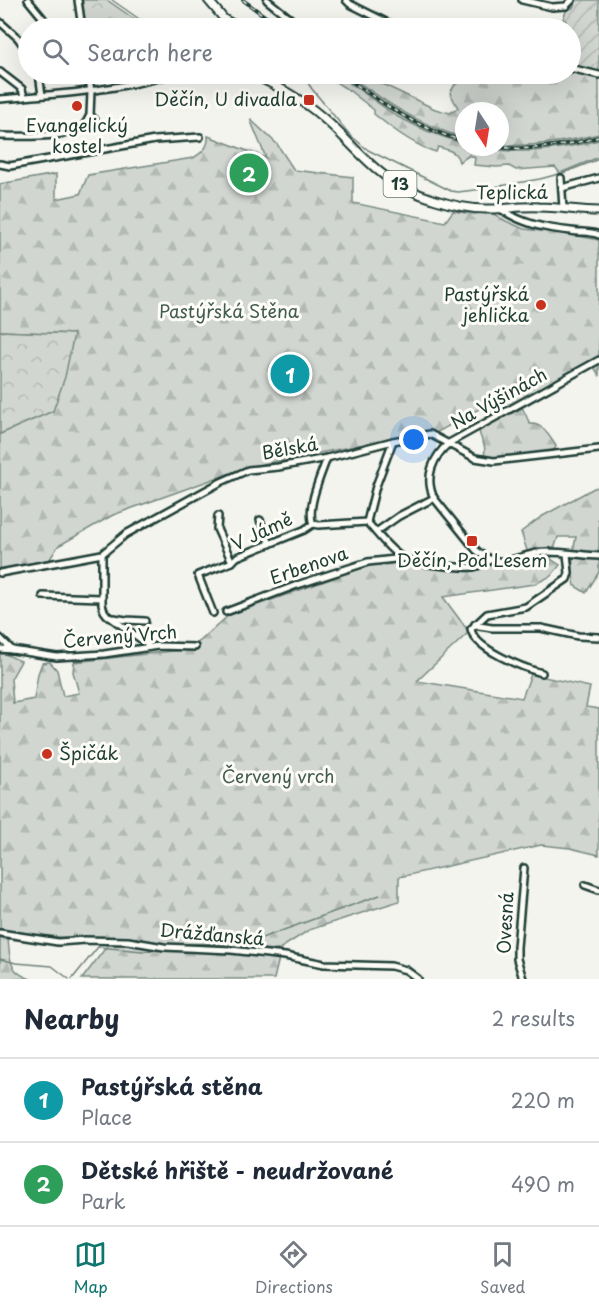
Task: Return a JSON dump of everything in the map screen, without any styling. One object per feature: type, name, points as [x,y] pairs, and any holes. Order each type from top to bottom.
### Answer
[{"type":"main road","points":[[208,0],[223,18]]},
{"type":"main road","name":"Teplická","points":[[272,84],[309,106],[393,181],[417,192],[453,205],[477,209],[534,206],[599,212]]},
{"type":"street","points":[[28,0],[43,18]]},
{"type":"street","points":[[78,0],[81,18]]},
{"type":"street","points":[[267,0],[290,18]]},
{"type":"street","points":[[346,0],[378,18]]},
{"type":"street","points":[[522,0],[552,7],[566,6],[572,0]]},
{"type":"street","points":[[0,22],[18,38]]},
{"type":"street","points":[[581,71],[599,75]]},
{"type":"street","points":[[0,72],[22,89],[24,97]]},
{"type":"street","points":[[40,84],[42,95]]},
{"type":"street","points":[[0,136],[46,136],[76,130],[85,125],[90,115],[90,84]]},
{"type":"street","points":[[0,99],[91,91],[133,84]]},
{"type":"street","points":[[90,115],[95,120]]},
{"type":"street","points":[[0,164],[10,166],[155,140],[200,136]]},
{"type":"street","points":[[561,178],[564,208]]},
{"type":"street","points":[[562,188],[599,178]]},
{"type":"street","points":[[500,209],[528,224],[599,235]]},
{"type":"street","name":"Na Výšinách","points":[[434,498],[430,484],[431,469],[438,454],[449,443],[599,360]]},
{"type":"street","name":"Bělská","points":[[0,573],[102,554],[126,534],[221,482],[248,470],[327,458],[430,434],[475,458],[494,461],[599,449]]},
{"type":"street","points":[[393,441],[376,486],[367,522],[387,545],[404,558],[435,565],[464,567],[479,565],[490,560]]},
{"type":"street","points":[[312,524],[310,517],[327,458]]},
{"type":"street","points":[[376,532],[399,516],[434,498],[476,550],[490,560],[510,561],[545,552],[599,556]]},
{"type":"street","points":[[218,516],[217,529],[232,562]]},
{"type":"street","points":[[260,520],[270,544]]},
{"type":"street","name":"V Jámě","points":[[213,614],[198,575],[304,530],[312,524],[367,522]]},
{"type":"street","points":[[102,554],[101,598],[104,611],[149,647]]},
{"type":"street","points":[[542,673],[506,660],[488,649],[472,633],[471,629],[487,614],[526,607],[567,579],[569,554]]},
{"type":"street","name":"Erbenova","points":[[226,612],[297,585],[368,562],[404,558]]},
{"type":"street","points":[[44,596],[101,598]]},
{"type":"street","points":[[110,617],[145,621]]},
{"type":"street","points":[[475,624],[492,628],[541,628],[578,636],[599,637]]},
{"type":"street","points":[[0,639],[12,650]]},
{"type":"street","name":"Červený Vrch","points":[[0,649],[57,657],[104,654],[158,646],[195,647]]},
{"type":"street","name":"Ovesná","points":[[523,979],[517,959],[517,947],[524,868]]},
{"type":"street","points":[[585,885],[599,890]]},
{"type":"street","name":"Drážďanská","points":[[0,933],[58,942],[128,941],[165,947],[231,950],[285,956],[324,964],[391,966],[406,970],[418,979]]},
{"type":"shaded area","points":[[351,84],[361,84],[415,119],[455,135],[455,141],[398,117]]},
{"type":"shaded area","points":[[599,134],[599,140],[572,147],[544,151],[509,150],[509,145],[544,145]]},
{"type":"green space","points":[[81,0],[107,0],[133,18],[83,18]]},
{"type":"green space","points":[[576,0],[599,0],[599,73],[581,69],[581,18],[563,18],[566,11],[573,8]]},
{"type":"green space","points":[[581,74],[598,75],[599,134],[538,145],[509,145],[509,102],[455,102],[450,93],[455,84],[581,84]]},
{"type":"green space","points":[[339,84],[351,84],[398,117],[455,141],[455,154],[438,147],[436,152],[419,146],[374,114],[374,110]]},
{"type":"green space","points":[[361,84],[383,84],[435,109],[450,113],[455,110],[455,135],[416,119]]},
{"type":"green space","name":"Pastýřská Stěna","points":[[250,119],[277,144],[294,170],[353,177],[353,203],[445,222],[453,211],[474,214],[490,212],[524,229],[599,240],[599,375],[590,361],[493,417],[484,406],[436,433],[432,431],[247,467],[113,515],[58,546],[50,559],[0,570],[0,434],[53,411],[73,334],[0,331],[0,184],[56,174],[56,199],[80,194],[88,175],[193,158],[204,149],[208,136],[266,158]]},
{"type":"green space","points":[[599,140],[599,157],[560,173],[555,167],[516,170],[509,166],[474,165],[475,158],[472,156],[509,156],[509,151],[536,151]]},
{"type":"green space","points":[[456,156],[468,156],[459,162]]},
{"type":"green space","points":[[0,331],[74,334],[65,377],[53,411],[0,434]]},
{"type":"green space","points":[[520,408],[523,409],[530,424],[539,426],[548,434],[556,446],[554,450],[519,456],[484,456],[485,448],[479,430]]},
{"type":"green space","name":"Červený vrch","points":[[599,487],[599,572],[586,593],[575,586],[572,562],[576,537],[558,537],[551,559],[560,565],[551,576],[535,584],[443,597],[469,632],[417,681],[522,698],[531,674],[590,687],[586,707],[599,709],[599,855],[570,848],[541,845],[399,877],[399,901],[309,930],[278,950],[166,944],[134,938],[59,937],[0,930],[0,654],[21,661],[11,679],[13,703],[34,699],[42,663],[50,662],[57,670],[63,696],[79,693],[73,672],[74,662],[191,649],[229,615],[370,565],[408,562],[472,567],[530,560],[521,532],[541,517]]},
{"type":"green space","points":[[0,937],[8,938],[10,958],[14,968],[23,976],[31,979],[0,979]]},
{"type":"green space","points":[[110,942],[279,958],[274,979],[82,979]]},
{"type":"waterway","points":[[112,0],[138,18]]},
{"type":"waterway","points":[[309,84],[350,135],[368,150],[451,191],[483,189],[540,179],[599,159]]},
{"type":"waterway","points":[[177,946],[248,943],[380,895]]},
{"type":"waterway","points":[[72,979],[98,947],[143,951],[176,950]]},
{"type":"waterway","points":[[0,959],[16,963],[52,966],[69,979]]},
{"type":"railway","points":[[243,0],[267,18]]},
{"type":"railway","points":[[356,84],[385,105],[415,122],[455,138]]},
{"type":"railway","points":[[509,147],[548,147],[599,137]]},
{"type":"place","name":"Děčín, U divadla","points":[[309,100]]},
{"type":"place","name":"Evangelický kostel","points":[[77,106]]},
{"type":"place","name":"Dětské hřiště - neudržované","points":[[249,173]]},
{"type":"place","name":"Pastýřská jehlička","points":[[541,305]]},
{"type":"place","name":"Pastýřská stěna","points":[[290,374]]},
{"type":"place","name":"Děčín, Pod Lesem","points":[[472,541]]},
{"type":"place","name":"Špičák","points":[[47,754]]}]
